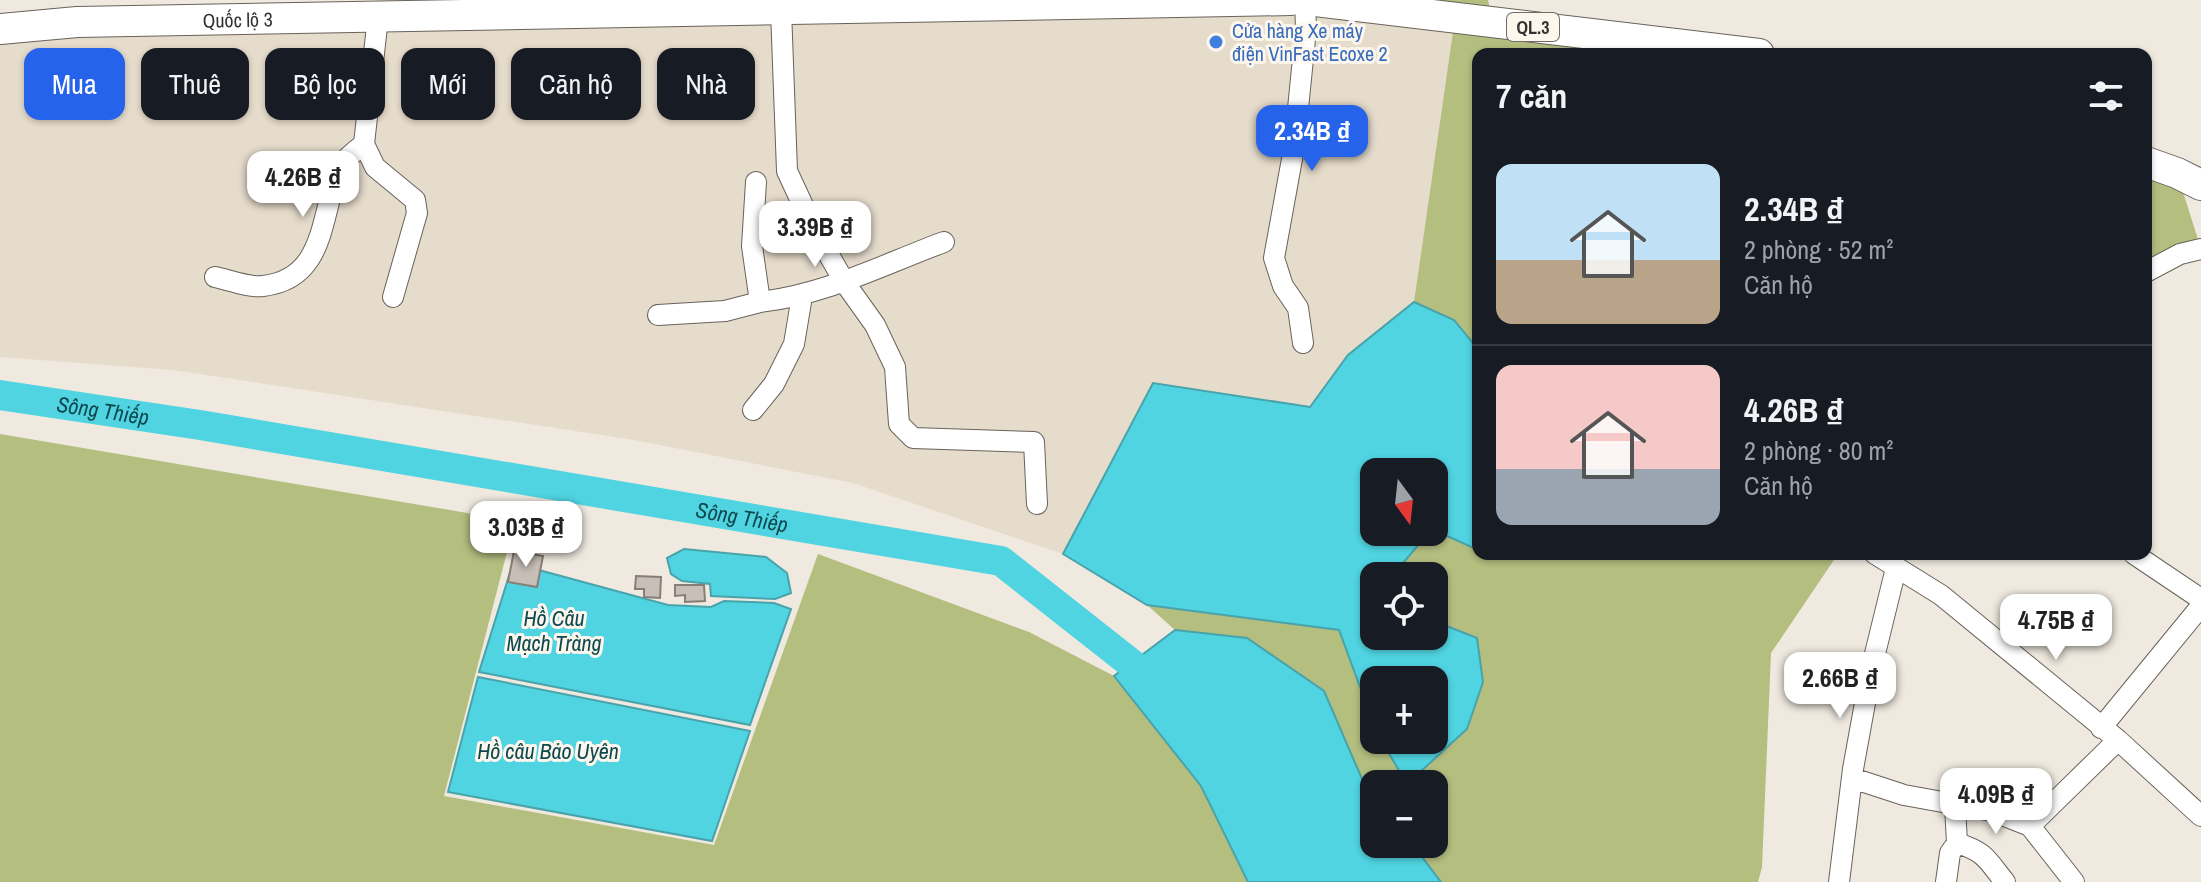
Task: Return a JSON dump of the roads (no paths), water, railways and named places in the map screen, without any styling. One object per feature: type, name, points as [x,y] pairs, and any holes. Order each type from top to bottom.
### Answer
[{"type":"highway","name":"Quốc lộ 3","points":[[0,29],[295,9],[378,17],[491,8],[616,6],[781,10],[1291,0]]},
{"type":"highway","name":"QL.3","points":[[1306,0],[1709,48]]},
{"type":"highway","points":[[2152,164],[2201,185]]},
{"type":"street","points":[[1303,343],[1298,308],[1283,286],[1274,258],[1294,148],[1306,0]]},
{"type":"street","points":[[781,10],[787,171],[813,227],[845,283],[875,325],[895,367],[899,424],[913,438],[1034,442],[1037,504]]},
{"type":"street","points":[[378,17],[364,144],[375,167],[415,200],[417,213],[393,297]]},
{"type":"street","points":[[215,277],[262,287],[283,280],[301,269],[314,253],[339,171],[349,155],[364,144]]},
{"type":"street","points":[[756,182],[752,246],[760,302]]},
{"type":"street","points":[[658,315],[725,311],[802,296],[845,283],[944,242]]},
{"type":"street","points":[[2152,269],[2180,254],[2201,249]]},
{"type":"street","points":[[753,410],[774,384],[794,344],[802,296]]},
{"type":"street","points":[[1884,560],[1941,595],[2110,734],[2201,816]]},
{"type":"street","points":[[2143,560],[2201,599]]},
{"type":"street","points":[[1839,882],[1852,778],[1871,670],[1896,568]]},
{"type":"street","points":[[2030,826],[2110,734],[2201,606]]},
{"type":"street","points":[[1852,778],[1904,795],[1992,811],[2030,826],[2074,882]]},
{"type":"street","points":[[1946,882],[1950,853],[1957,843],[1955,806]]},
{"type":"street","points":[[1957,843],[1987,856],[2005,882]]},
{"type":"water","points":[[1414,302],[1454,320],[1472,342],[1472,547],[1448,536],[1448,458],[1360,458],[1360,546],[1417,546],[1404,562],[1360,562],[1360,650],[1448,650],[1448,627],[1477,638],[1483,682],[1467,729],[1448,746],[1448,666],[1360,666],[1360,687],[1339,630],[1147,605],[1063,554],[1153,383],[1310,407],[1348,355]]},
{"type":"water","points":[[684,549],[766,557],[787,573],[791,593],[775,599],[711,596],[710,584],[682,581],[671,574],[667,558]]},
{"type":"water","name":"Hồ Câu Mạch Tràng","points":[[513,563],[668,605],[711,607],[724,601],[774,603],[791,609],[750,725],[479,672]]},
{"type":"water","points":[[1175,630],[1247,638],[1324,691],[1360,774],[1360,858],[1423,858],[1441,882],[1248,882],[1201,786],[1114,676]]},
{"type":"water","name":"Hồ câu Bảo Uyên","points":[[478,677],[750,731],[712,841],[448,792]]},
{"type":"water","points":[[1389,754],[1440,754],[1422,770],[1399,770]]},
{"type":"waterway","name":"Sông Thiếp","points":[[0,395],[200,425],[1001,561],[1161,687]]},
{"type":"place","name":"Cửa hàng Xe máy điện VinFast Ecoxe 2","points":[[1216,42]]}]
